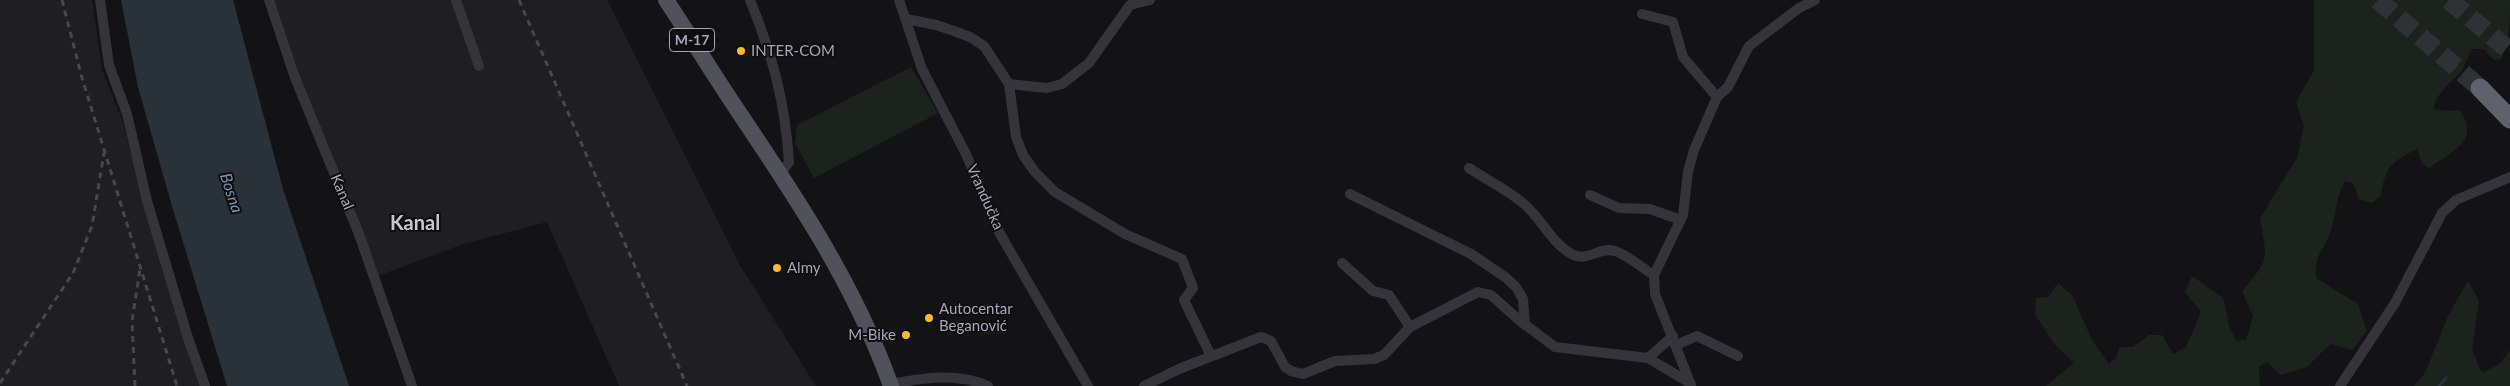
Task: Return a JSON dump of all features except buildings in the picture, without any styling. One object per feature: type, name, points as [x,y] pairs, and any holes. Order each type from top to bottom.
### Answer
[{"type":"highway","points":[[2480,88],[2510,119]]},
{"type":"main road","name":"M-17","points":[[666,0],[814,227],[847,286],[873,339],[891,385]]},
{"type":"street","points":[[100,0],[109,66],[127,114],[147,201],[188,338],[205,386]]},
{"type":"street","name":"Kanal","points":[[269,0],[294,75],[359,234],[412,386]]},
{"type":"street","points":[[456,0],[478,66]]},
{"type":"street","points":[[750,0],[767,42],[784,103],[789,162],[780,174]]},
{"type":"street","name":"Vrandučka","points":[[899,0],[922,69],[966,154],[999,232],[1088,386]]},
{"type":"street","points":[[1009,84],[1047,88],[1062,84],[1089,63],[1130,5],[1150,0]]},
{"type":"street","points":[[1691,384],[1655,294],[1654,275],[1681,220],[1694,150],[1717,97],[1728,87],[1749,46],[1799,8],[1815,0]]},
{"type":"street","points":[[1642,14],[1673,22],[1683,57],[1717,97]]},
{"type":"street","points":[[906,19],[936,24],[970,37],[984,46],[1009,84],[1016,137],[1023,155],[1034,172],[1054,192],[1125,234],[1182,260],[1193,288],[1184,300],[1211,356]]},
{"type":"street","points":[[1469,168],[1523,202],[1553,238],[1573,255],[1579,258],[1588,257],[1607,250],[1615,251],[1654,275]]},
{"type":"street","points":[[2340,386],[2395,303],[2442,212],[2456,200],[2510,177]]},
{"type":"street","points":[[1350,194],[1471,254],[1505,277],[1516,287],[1523,299],[1525,325]]},
{"type":"street","points":[[1590,195],[1619,208],[1650,209],[1681,220]]},
{"type":"street","points":[[1342,263],[1373,291],[1389,295],[1410,327]]},
{"type":"street","points":[[1144,386],[1211,356],[1261,337],[1268,338],[1285,367],[1303,374],[1334,361],[1374,359],[1384,355],[1410,327],[1478,292],[1491,295],[1525,325],[1561,350],[1648,358],[1691,384]]},
{"type":"street","points":[[1648,358],[1675,341],[1697,336],[1738,356]]},
{"type":"street","points":[[891,385],[937,377],[959,378],[988,386]]},
{"type":"shaded area","points":[[0,0],[92,0],[102,70],[122,120],[139,181],[204,386],[0,386]]},
{"type":"shaded area","points":[[269,0],[607,0],[739,264],[816,386],[619,386],[547,222],[463,244],[375,277]]},
{"type":"shaded area","points":[[2314,0],[2510,0],[2508,38],[2501,59],[2494,60],[2484,49],[2473,49],[2461,71],[2437,98],[2434,109],[2459,110],[2465,121],[2466,137],[2461,144],[2429,168],[2422,164],[2417,149],[2401,158],[2387,172],[2381,196],[2372,203],[2359,199],[2353,183],[2345,181],[2342,187],[2331,230],[2318,257],[2316,278],[2358,304],[2367,331],[2352,350],[2330,344],[2307,367],[2281,375],[2267,362],[2259,366],[2260,386],[2046,386],[2074,363],[2054,344],[2035,314],[2036,298],[2048,297],[2058,283],[2072,295],[2092,340],[2109,364],[2116,358],[2120,347],[2133,347],[2149,335],[2162,335],[2173,354],[2186,347],[2201,312],[2185,292],[2192,276],[2223,298],[2230,329],[2237,341],[2246,340],[2253,316],[2242,291],[2258,272],[2264,258],[2265,251],[2260,218],[2297,158],[2304,126],[2296,102],[2314,70]]},
{"type":"shaded area","points":[[911,67],[938,113],[814,178],[795,143],[797,125]]},
{"type":"shaded area","points":[[2468,281],[2479,301],[2472,350],[2482,373],[2499,364],[2510,350],[2510,386],[2414,386],[2425,373],[2449,314]]},
{"type":"water","name":"Bosna","points":[[121,0],[233,0],[283,189],[349,386],[227,386],[138,87]]},
{"type":"waterway","points":[[2439,386],[2446,378]]},
{"type":"tunnel","points":[[2378,0],[2480,88]]},
{"type":"tunnel","points":[[2449,0],[2510,51]]},
{"type":"railway","points":[[62,0],[82,78],[177,386]]},
{"type":"railway","points":[[519,0],[687,386]]},
{"type":"railway","points":[[0,383],[73,273],[92,226],[104,153]]},
{"type":"railway","points":[[135,386],[132,321],[140,269]]},
{"type":"place","name":"INTER-COM","points":[[741,51]]},
{"type":"place","name":"Almy","points":[[777,268]]},
{"type":"place","name":"Autocentar Beganović","points":[[929,318]]},
{"type":"place","name":"M-Bike","points":[[906,335]]},
{"type":"district","name":"Kanal","points":[[415,224]]}]
